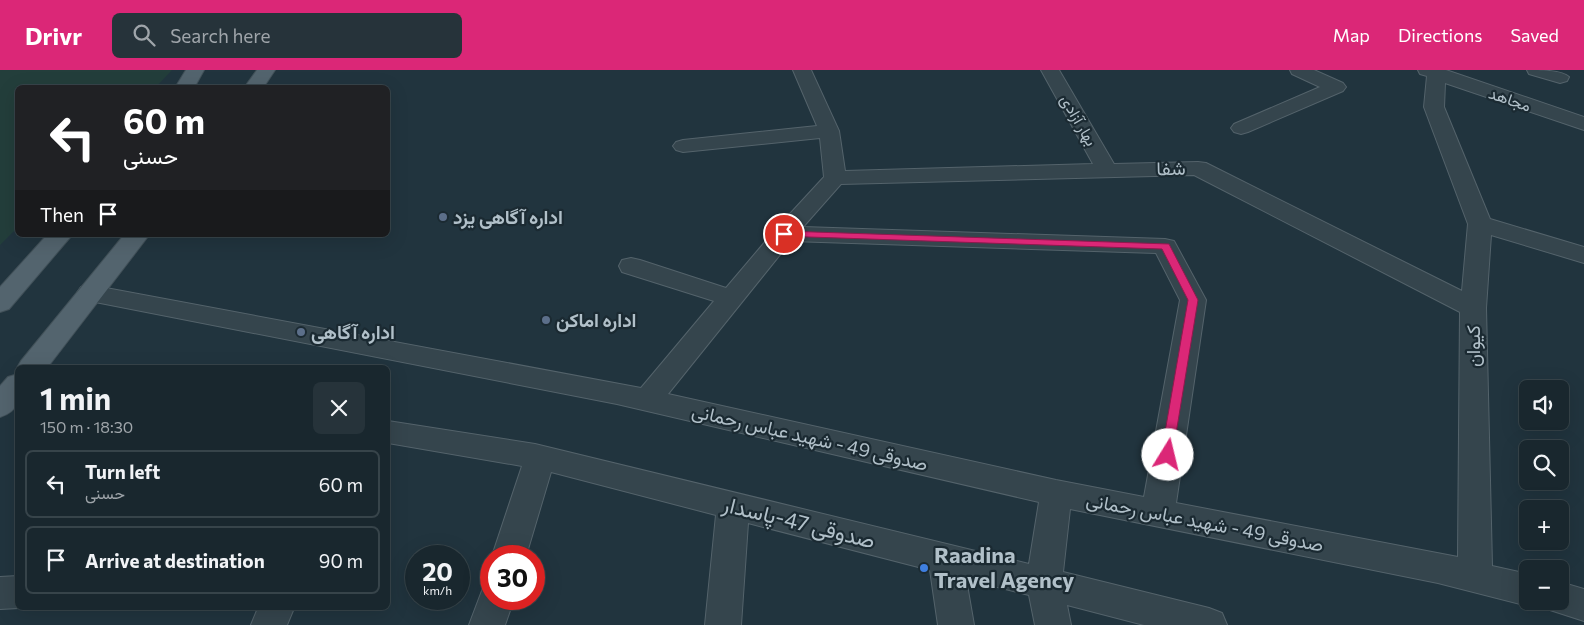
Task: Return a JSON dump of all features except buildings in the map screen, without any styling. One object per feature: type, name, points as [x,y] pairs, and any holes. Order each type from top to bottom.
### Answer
[{"type":"main road","points":[[186,85],[195,70]]},
{"type":"main road","points":[[255,85],[266,70]]},
{"type":"main road","points":[[1,301],[58,237]]},
{"type":"main road","points":[[33,365],[135,237]]},
{"type":"main road","points":[[0,406],[15,388]]},
{"type":"street","points":[[647,400],[784,234],[836,178],[829,131],[802,70]]},
{"type":"street","name":"بهار آزادی","points":[[1050,70],[1107,170]]},
{"type":"street","points":[[1241,128],[1336,87],[1298,70]]},
{"type":"street","points":[[1536,70],[1560,77]]},
{"type":"street","points":[[1433,71],[1434,107],[1480,224],[1584,255]]},
{"type":"street","name":"مجاهد","points":[[1433,71],[1584,124]]},
{"type":"street","points":[[683,146],[829,131]]},
{"type":"street","name":"شفا","points":[[836,178],[1198,168],[1473,308]]},
{"type":"street","name":"کیوان","points":[[1475,577],[1473,308],[1480,224]]},
{"type":"street","points":[[784,234],[1165,246],[1193,300],[1158,513]]},
{"type":"street","points":[[631,266],[731,298]]},
{"type":"street","name":"صدوقی 49 - شهید عباس رحمانی","points":[[90,293],[647,400],[1056,493],[1475,577],[1519,588]]},
{"type":"street","name":"صدوقی 47-پاسدار","points":[[390,432],[540,458],[1044,583],[1086,596],[1209,625]]},
{"type":"street","points":[[512,545],[540,458]]},
{"type":"street","points":[[1053,625],[1044,583],[1056,493]]},
{"type":"street","points":[[723,625],[733,506]]},
{"type":"street","points":[[945,558],[956,625]]},
{"type":"street","points":[[0,593],[15,592]]},
{"type":"street","points":[[1569,601],[1584,605]]},
{"type":"street","points":[[269,625],[275,610]]},
{"type":"street","points":[[487,625],[492,610]]},
{"type":"green space","points":[[0,70],[172,70],[158,85],[15,85],[15,230],[0,245]]},
{"type":"place","name":"اداره آگاهی یزد","points":[[443,217]]},
{"type":"place","name":"اداره اماکن","points":[[546,320]]},
{"type":"place","name":"اداره آگاهی","points":[[301,332]]},
{"type":"place","name":"Raadina Travel Agency","points":[[924,568]]},
{"type":"route","points":[[784,234],[1165,246],[1193,300],[1168,455]]}]
